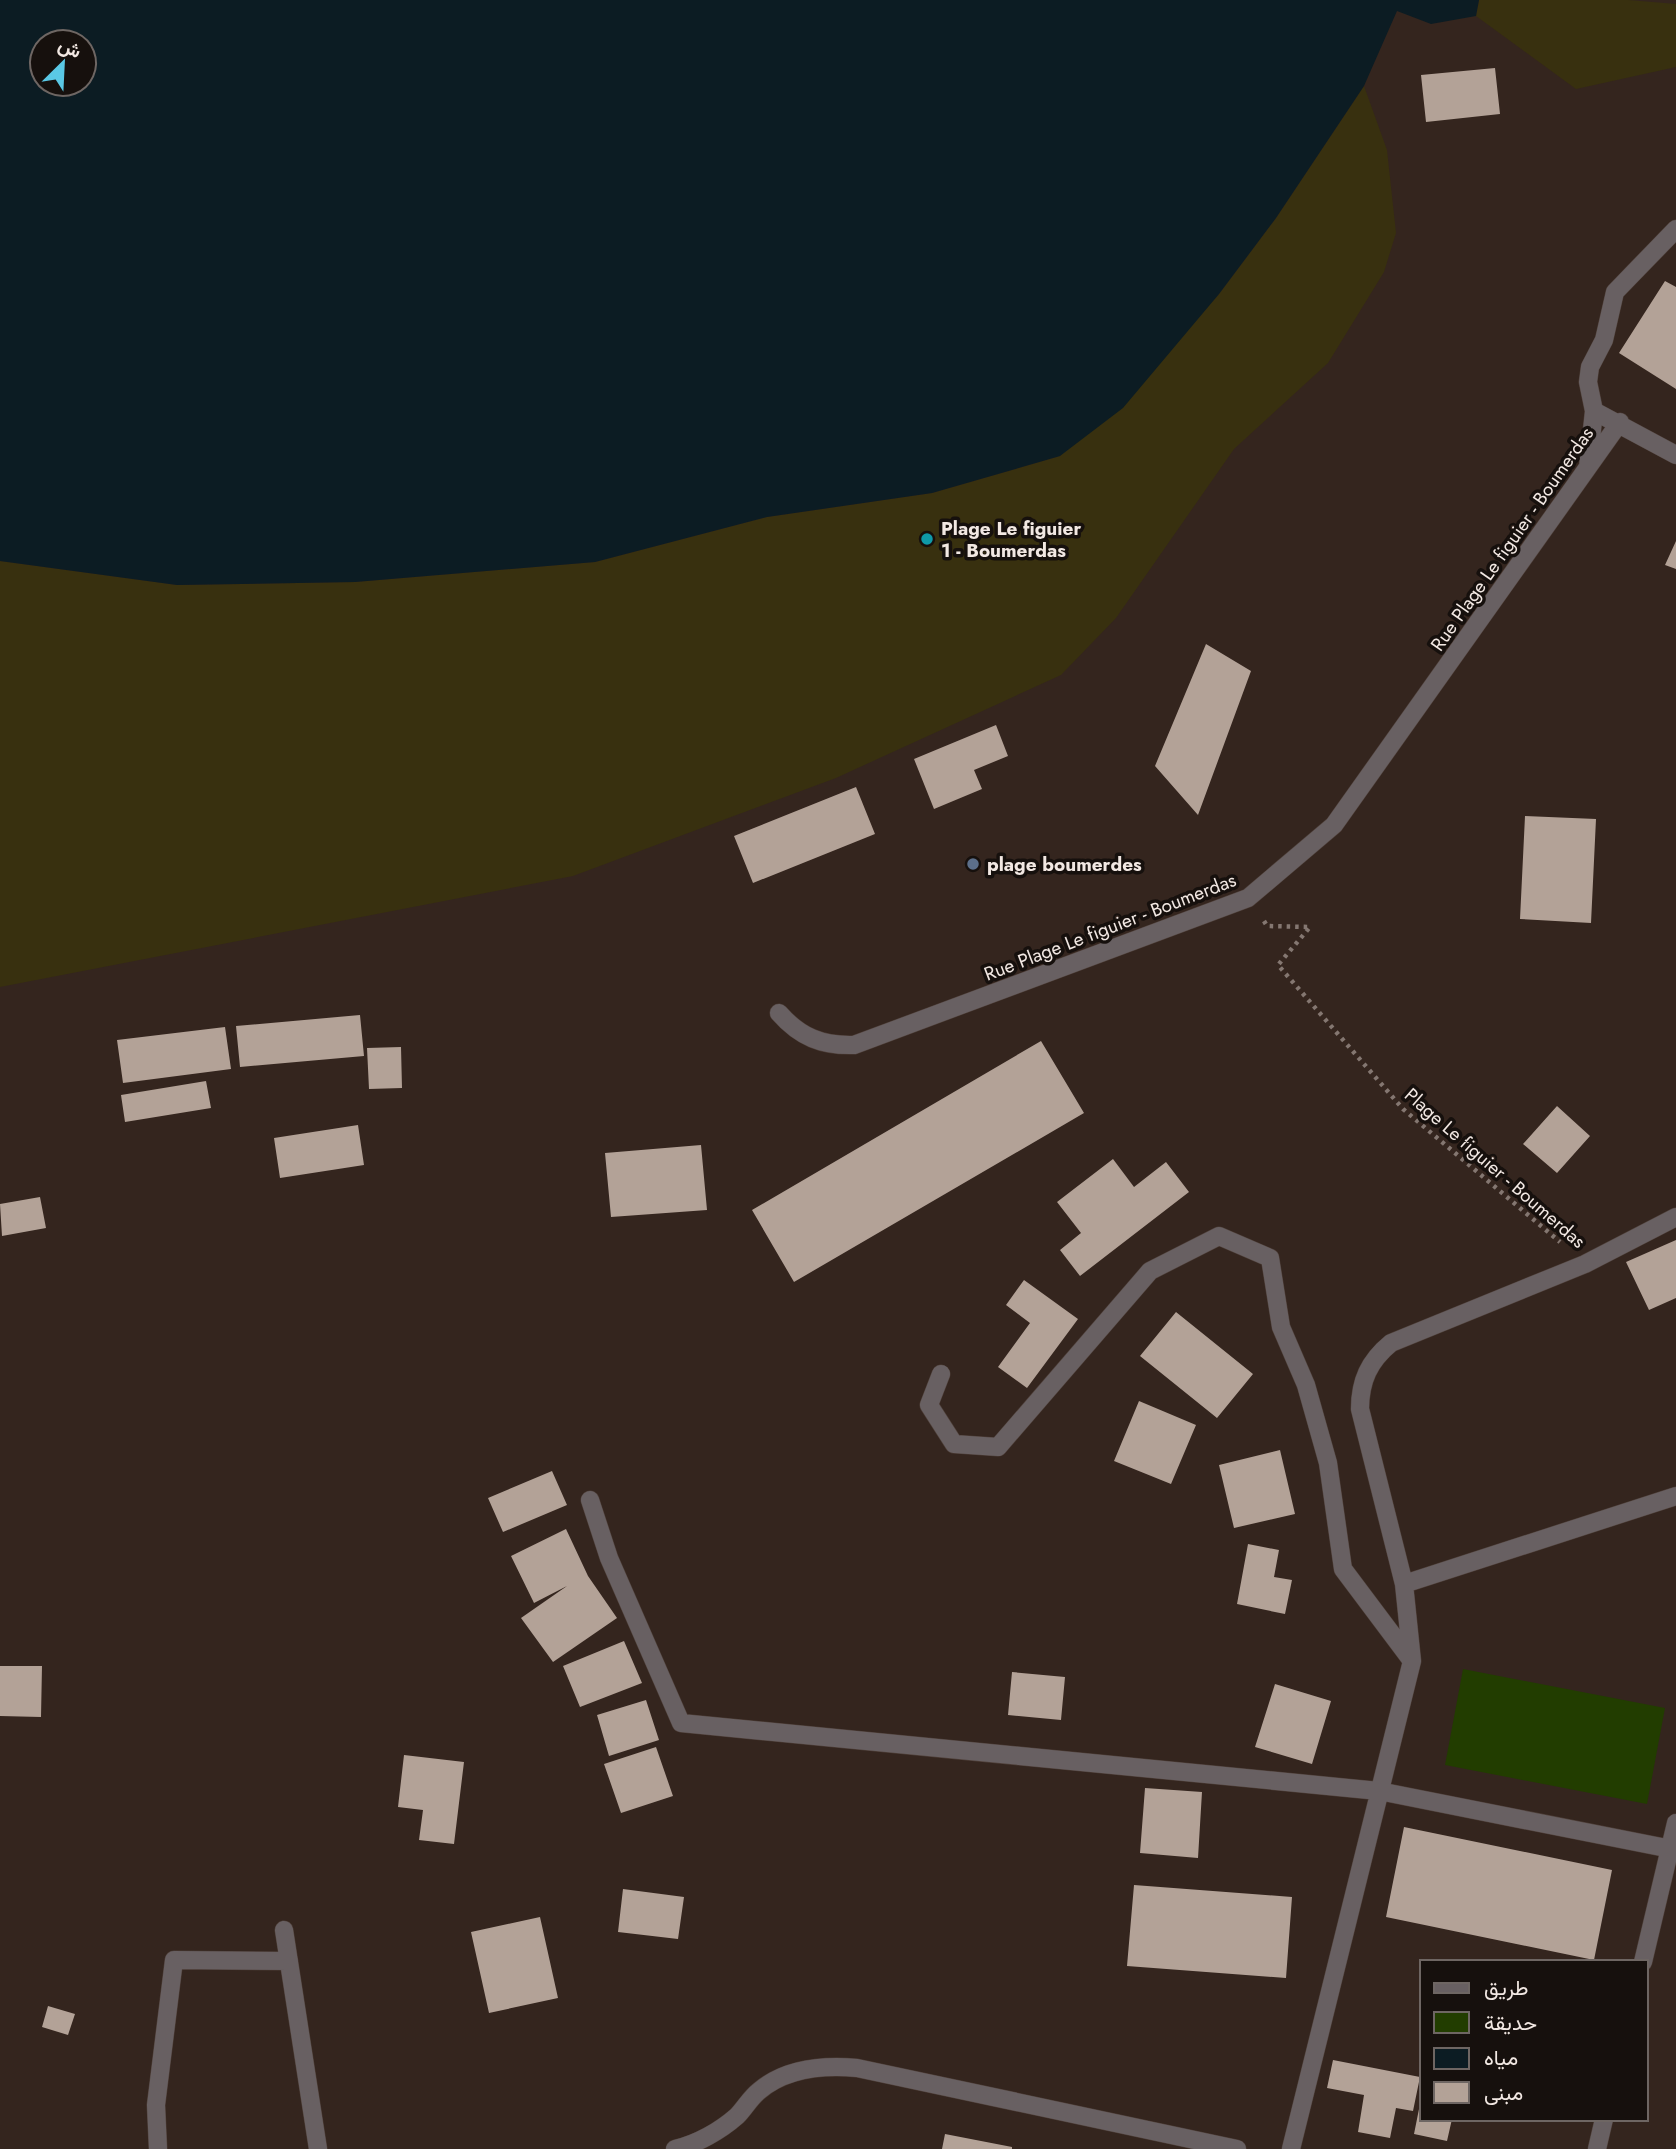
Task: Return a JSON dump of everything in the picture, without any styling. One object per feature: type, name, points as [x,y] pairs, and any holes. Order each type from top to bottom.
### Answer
[{"type":"street","points":[[1588,468],[1594,411],[1588,382],[1590,367],[1604,340],[1615,292],[1676,229]]},
{"type":"street","points":[[1594,411],[1620,422],[1676,456]]},
{"type":"street","name":"Rue Plage Le figuier - Boumerdas","points":[[779,1013],[790,1026],[812,1039],[837,1045],[854,1045],[1248,898],[1334,825],[1620,422]]},
{"type":"street","points":[[1290,2149],[1412,1661],[1404,1584],[1360,1409],[1360,1393],[1370,1365],[1391,1343],[1585,1264],[1676,1217]]},
{"type":"street","points":[[941,1374],[929,1405],[954,1444],[998,1447],[1150,1270],[1219,1236],[1270,1258],[1281,1327],[1306,1385],[1328,1463],[1343,1569],[1412,1661]]},
{"type":"street","points":[[1404,1584],[1676,1496]]},
{"type":"street","points":[[590,1500],[609,1558],[681,1723],[1380,1791],[1673,1850]]},
{"type":"street","points":[[1644,1960],[1673,1850],[1676,1823]]},
{"type":"street","points":[[284,1930],[318,2149]]},
{"type":"street","points":[[159,2149],[156,2105],[174,1960],[289,1961]]},
{"type":"street","points":[[675,2149],[711,2134],[737,2115],[758,2091],[780,2077],[805,2069],[832,2066],[857,2068],[1237,2149]]},
{"type":"street","points":[[1597,2149],[1604,2121]]},
{"type":"path","name":"Plage Le figuier - Boumerdas","points":[[1248,898],[1267,926],[1310,927],[1278,965],[1402,1109],[1585,1264]]},
{"type":"green space","points":[[1463,1669],[1665,1708],[1647,1804],[1445,1765]]},
{"type":"sand","points":[[1479,0],[1628,0],[1676,4],[1676,67],[1576,89],[1476,16]]},
{"type":"sand","name":"Plage Le figuier 1 - Boumerdas","points":[[1364,86],[1387,150],[1396,233],[1384,272],[1328,363],[1234,449],[1116,618],[1061,675],[836,778],[573,876],[0,987],[0,561],[177,585],[355,582],[595,562],[767,517],[932,493],[1060,456],[1178,340],[1219,294],[1276,218]]},
{"type":"water","points":[[0,0],[1479,0],[1476,16],[1431,24],[1397,11],[1364,86],[1276,218],[1219,294],[1123,408],[1060,456],[932,493],[767,517],[595,562],[355,582],[177,585],[0,561]]},
{"type":"building","points":[[1495,68],[1500,114],[1426,122],[1421,75]]},
{"type":"building","points":[[1665,281],[1676,287],[1676,389],[1619,353]]},
{"type":"building","points":[[1676,541],[1676,569],[1665,565]]},
{"type":"building","points":[[1206,644],[1251,671],[1198,815],[1155,766]]},
{"type":"building","points":[[996,725],[1008,756],[974,770],[982,789],[934,809],[914,759]]},
{"type":"building","points":[[856,787],[875,834],[753,883],[734,836]]},
{"type":"building","points":[[1525,816],[1596,819],[1591,923],[1520,919]]},
{"type":"building","points":[[360,1015],[364,1056],[240,1067],[236,1026]]},
{"type":"building","points":[[225,1027],[231,1069],[123,1083],[117,1040]]},
{"type":"building","points":[[1041,1041],[1084,1113],[794,1282],[752,1210]]},
{"type":"building","points":[[401,1047],[402,1088],[369,1089],[367,1048]]},
{"type":"building","points":[[206,1081],[211,1108],[125,1122],[121,1095]]},
{"type":"building","points":[[1557,1106],[1590,1136],[1557,1173],[1523,1144]]},
{"type":"building","points":[[358,1125],[364,1165],[280,1178],[274,1138]]},
{"type":"building","points":[[701,1145],[707,1210],[611,1217],[605,1153]]},
{"type":"building","points":[[1113,1159],[1134,1187],[1166,1162],[1189,1192],[1080,1276],[1060,1250],[1081,1233],[1057,1202]]},
{"type":"building","points":[[40,1197],[46,1228],[2,1236],[0,1204]]},
{"type":"building","points":[[1676,1240],[1676,1298],[1649,1310],[1626,1262]]},
{"type":"building","points":[[1024,1280],[1078,1319],[1027,1388],[998,1367],[1030,1323],[1006,1305]]},
{"type":"building","points":[[1176,1312],[1253,1374],[1217,1418],[1140,1356]]},
{"type":"building","points":[[1139,1401],[1196,1425],[1171,1484],[1114,1461]]},
{"type":"building","points":[[1280,1450],[1295,1514],[1234,1528],[1219,1465]]},
{"type":"building","points":[[552,1471],[567,1505],[503,1532],[488,1498]]},
{"type":"building","points":[[566,1529],[588,1576],[617,1618],[553,1662],[521,1618],[567,1586],[534,1603],[511,1556]]},
{"type":"building","points":[[1248,1544],[1279,1550],[1274,1577],[1292,1580],[1285,1614],[1237,1604]]},
{"type":"building","points":[[624,1641],[642,1683],[580,1707],[563,1666]]},
{"type":"building","points":[[0,1666],[42,1666],[41,1717],[0,1716]]},
{"type":"building","points":[[1012,1672],[1065,1677],[1061,1720],[1008,1715]]},
{"type":"building","points":[[1275,1684],[1331,1701],[1312,1764],[1255,1747]]},
{"type":"building","points":[[646,1700],[659,1740],[609,1756],[597,1715]]},
{"type":"building","points":[[656,1747],[673,1796],[621,1813],[604,1764]]},
{"type":"building","points":[[404,1755],[464,1762],[454,1844],[419,1840],[423,1810],[398,1807]]},
{"type":"building","points":[[1145,1788],[1202,1792],[1198,1858],[1140,1853]]},
{"type":"building","points":[[1404,1827],[1612,1870],[1594,1960],[1386,1917]]},
{"type":"building","points":[[1134,1885],[1292,1897],[1286,1978],[1127,1966]]},
{"type":"building","points":[[623,1889],[684,1897],[678,1939],[618,1932]]},
{"type":"building","points":[[540,1917],[558,1998],[489,2013],[471,1932]]},
{"type":"building","points":[[48,2006],[75,2014],[68,2035],[42,2027]]},
{"type":"building","points":[[1333,2060],[1420,2077],[1413,2111],[1396,2108],[1390,2138],[1358,2132],[1364,2095],[1327,2088]]},
{"type":"building","points":[[1420,2104],[1420,2121],[1452,2121],[1447,2141],[1414,2134]]},
{"type":"building","points":[[945,2134],[1012,2147],[1012,2149],[942,2149]]},
{"type":"place","name":"Plage Le figuier 1 - Boumerdas","points":[[927,539]]},
{"type":"place","name":"plage boumerdes","points":[[973,864]]}]
